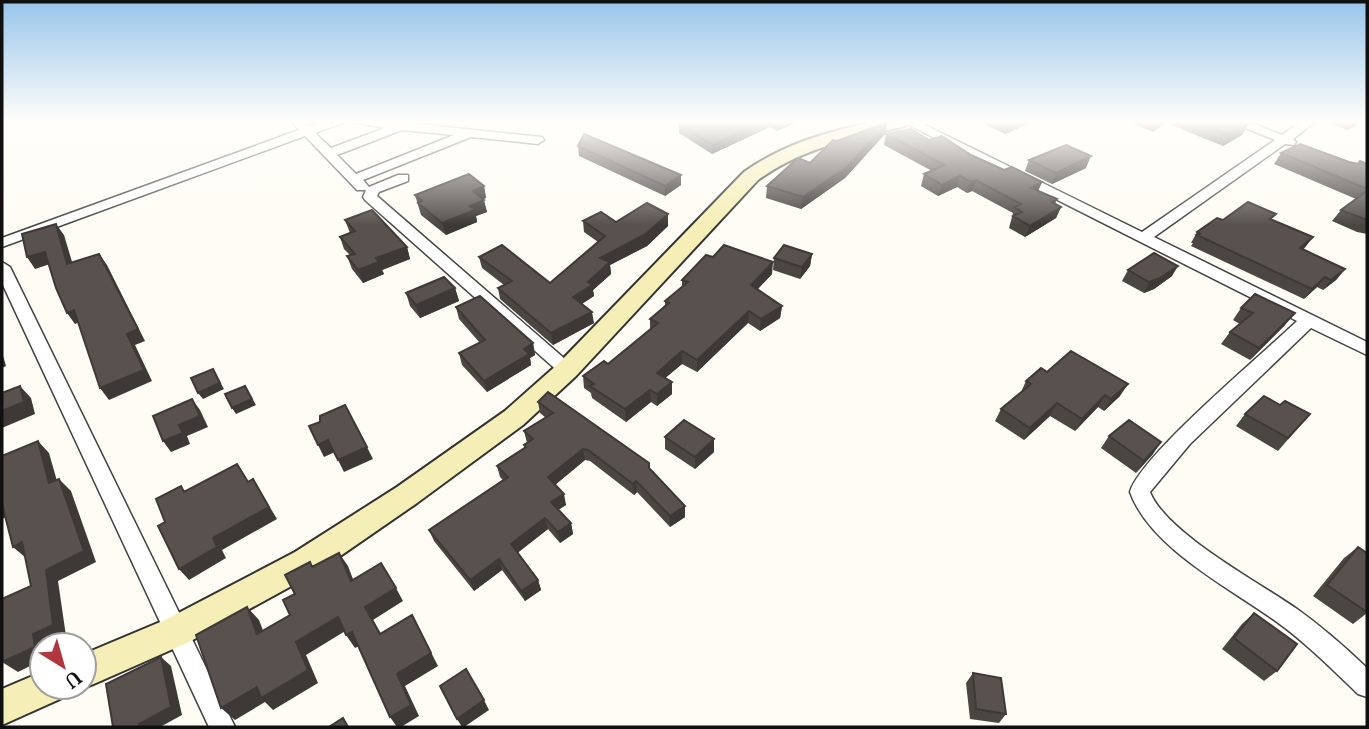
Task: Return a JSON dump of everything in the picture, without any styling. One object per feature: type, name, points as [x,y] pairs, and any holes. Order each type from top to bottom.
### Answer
[{"type":"street","points":[[2,243],[227,156]]},
{"type":"street","points":[[330,156],[370,197],[567,369]]},
{"type":"street","points":[[354,179],[408,156]]},
{"type":"street","points":[[98,665],[177,631],[306,562],[407,495],[514,418],[567,369],[751,176],[778,156]]},
{"type":"street","points":[[978,156],[1367,349]]},
{"type":"street","points":[[1143,238],[1261,156]]},
{"type":"street","points":[[370,194],[403,178]]},
{"type":"street","points":[[2,267],[222,727]]},
{"type":"street","points":[[1309,320],[1183,439],[1143,483],[1139,492],[1142,502],[1153,516],[1235,583],[1285,614],[1326,646],[1367,685]]},
{"type":"street","points":[[2,707],[28,696]]},
{"type":"building","points":[[600,156],[636,156],[681,175],[665,186]]},
{"type":"building","points":[[817,156],[857,156],[847,167],[803,197],[767,186],[798,158],[810,163]]},
{"type":"building","points":[[928,156],[973,156],[1004,170],[1012,167],[1042,182],[1031,188],[1057,199],[1052,202],[1061,207],[1030,226],[1013,216],[1022,212],[1015,207],[1021,204],[976,180],[971,182],[960,176],[942,185],[924,174],[945,165]]},
{"type":"building","points":[[1039,156],[1091,156],[1056,173],[1029,160]]},
{"type":"building","points":[[1288,156],[1333,156],[1358,164],[1360,161],[1367,164],[1367,189]]},
{"type":"building","points":[[469,174],[484,186],[473,191],[484,200],[470,206],[475,210],[442,223],[418,203],[422,201],[415,195]]},
{"type":"building","points":[[1367,191],[1367,220],[1341,210]]},
{"type":"building","points":[[1248,202],[1276,214],[1270,219],[1313,237],[1300,248],[1345,269],[1331,280],[1325,277],[1312,289],[1197,235],[1200,234],[1197,232],[1217,218],[1223,220]]},
{"type":"building","points":[[647,203],[668,214],[646,234],[600,258],[610,262],[588,282],[592,285],[573,297],[592,312],[551,333],[498,288],[512,281],[479,257],[502,245],[550,283],[605,236],[583,221],[601,212],[616,222]]},
{"type":"building","points":[[372,210],[407,247],[376,258],[379,262],[358,270],[347,256],[355,254],[340,237],[355,231],[345,220]]},
{"type":"building","points":[[56,224],[67,264],[99,254],[138,329],[127,334],[144,370],[100,388],[74,310],[67,313],[45,252],[27,257],[22,234]]},
{"type":"building","points":[[724,245],[773,262],[751,285],[782,306],[761,319],[749,311],[697,360],[682,351],[657,373],[672,382],[657,394],[650,390],[625,409],[590,386],[594,384],[583,376],[604,361],[608,364],[658,323],[650,319],[669,303],[665,301],[688,282],[682,280],[706,255],[713,257]]},
{"type":"building","points":[[784,245],[812,254],[802,267],[774,258]]},
{"type":"building","points":[[1154,253],[1178,266],[1149,282],[1128,270]]},
{"type":"building","points":[[444,277],[455,288],[416,305],[406,293]]},
{"type":"building","points":[[1255,294],[1295,313],[1259,348],[1230,332],[1253,313],[1241,308]]},
{"type":"building","points":[[480,296],[533,343],[524,349],[529,354],[484,381],[459,353],[485,340],[456,307]]},
{"type":"building","points":[[1071,351],[1128,384],[1111,399],[1105,395],[1082,419],[1057,403],[1030,428],[1001,409],[1031,384],[1026,381],[1041,368],[1047,372]]},
{"type":"building","points":[[213,369],[220,383],[198,393],[191,378]]},
{"type":"building","points":[[20,386],[24,402],[2,411],[2,393]]},
{"type":"building","points":[[245,386],[252,399],[232,408],[225,394]]},
{"type":"building","points":[[548,392],[649,463],[649,468],[685,506],[670,516],[636,481],[633,484],[583,449],[548,477],[564,494],[551,502],[571,523],[558,532],[545,518],[511,544],[538,580],[521,591],[499,559],[470,580],[429,530],[508,477],[497,466],[526,447],[524,445],[533,439],[524,431],[553,413],[538,402]]},
{"type":"building","points":[[1264,396],[1280,405],[1285,401],[1310,414],[1288,438],[1245,414]]},
{"type":"building","points":[[192,399],[200,416],[179,425],[183,433],[163,441],[153,416]]},
{"type":"building","points":[[345,405],[367,447],[338,460],[328,440],[318,445],[309,426],[320,422],[320,416]]},
{"type":"building","points":[[684,420],[714,439],[695,457],[665,437]]},
{"type":"building","points":[[1129,420],[1161,442],[1144,461],[1109,436]]},
{"type":"building","points":[[38,441],[49,483],[59,479],[84,551],[46,570],[53,625],[40,631],[28,631],[28,650],[2,662],[2,599],[31,586],[22,542],[13,547],[2,504],[2,456]]},
{"type":"building","points":[[237,464],[248,482],[253,479],[269,507],[213,538],[217,547],[179,569],[158,526],[165,522],[156,499],[181,486],[184,492]]},
{"type":"building","points":[[1358,547],[1367,553],[1367,612],[1327,585]]},
{"type":"building","points":[[339,553],[351,581],[381,563],[396,588],[365,607],[380,634],[412,615],[431,653],[397,674],[411,705],[390,717],[352,632],[346,635],[338,617],[296,642],[308,670],[261,698],[257,687],[221,708],[196,635],[247,607],[257,634],[290,615],[283,600],[295,594],[285,575],[310,562],[312,567]]},
{"type":"building","points":[[1254,613],[1297,644],[1277,671],[1234,638]]},
{"type":"building","points":[[161,657],[171,707],[139,724],[140,727],[113,727],[106,684]]},
{"type":"building","points":[[466,669],[484,700],[457,719],[440,686]]},
{"type":"building","points":[[973,673],[1001,678],[1006,714],[976,709]]},
{"type":"building","points":[[343,718],[348,727],[329,727]]}]
